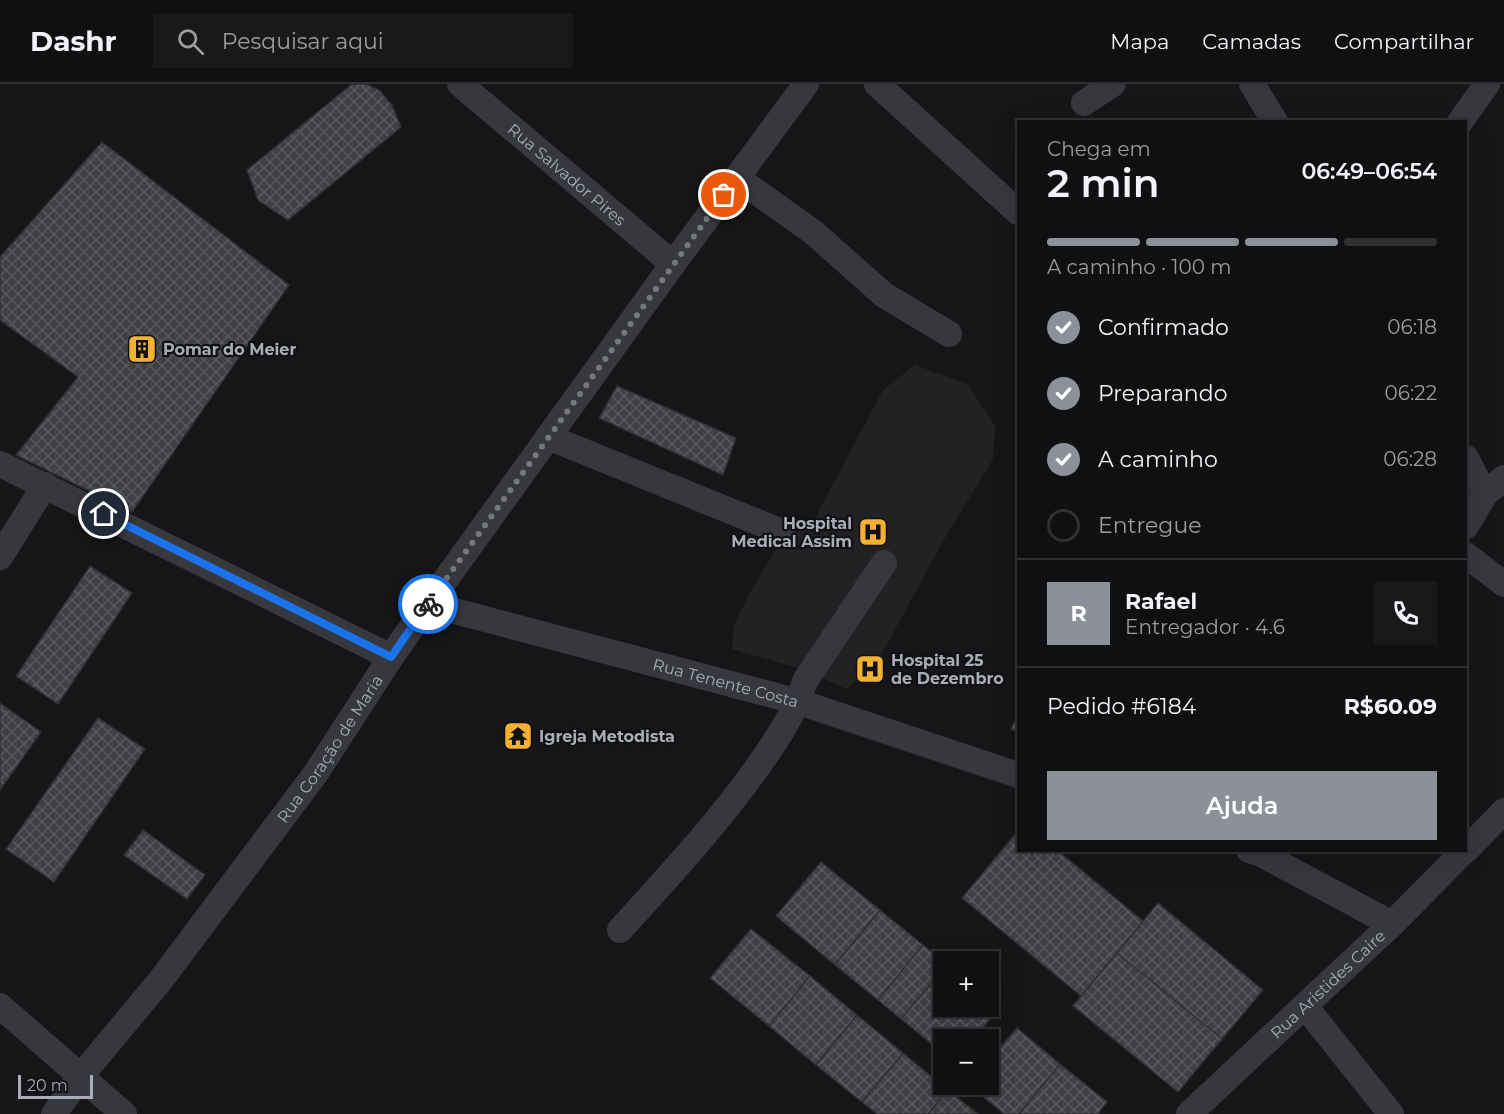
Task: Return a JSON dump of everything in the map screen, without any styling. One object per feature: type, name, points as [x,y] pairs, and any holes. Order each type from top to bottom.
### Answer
[{"type":"street","name":"Rua Salvador Pires","points":[[460,84],[673,264]]},
{"type":"street","name":"Rua Coração de Maria","points":[[54,1114],[81,1076],[160,981],[316,773],[428,603],[806,84]]},
{"type":"street","points":[[877,84],[1017,211]]},
{"type":"street","points":[[1084,103],[1113,84]]},
{"type":"street","points":[[1252,84],[1274,120]]},
{"type":"street","points":[[1461,120],[1487,84]]},
{"type":"street","points":[[737,177],[762,198],[813,232],[884,295],[949,334]]},
{"type":"street","points":[[548,437],[782,532]]},
{"type":"street","points":[[1467,459],[1495,486],[1467,525]]},
{"type":"street","points":[[0,464],[391,657]]},
{"type":"street","points":[[0,557],[45,485]]},
{"type":"street","points":[[1467,556],[1504,584]]},
{"type":"street","points":[[620,930],[688,856],[742,789],[799,702],[806,681],[884,563]]},
{"type":"street","name":"Rua Tenente Costa","points":[[428,603],[799,702],[1017,775]]},
{"type":"street","name":"Rua Aristides Caire","points":[[1467,848],[1504,811]]},
{"type":"street","points":[[1258,852],[1392,924]]},
{"type":"street","name":"Rua Aristides Caire","points":[[1189,1114],[1392,924],[1463,852]]},
{"type":"street","points":[[0,1006],[124,1114]]},
{"type":"street","points":[[1305,1006],[1391,1114]]},
{"type":"shaded area","name":"Hospital Medical Assim","points":[[915,365],[967,384],[995,426],[993,459],[942,543],[878,661],[847,689],[800,669],[732,649],[734,625],[748,596],[781,541],[813,522],[883,390]]},
{"type":"building","points":[[352,84],[366,84],[379,90],[392,105],[401,127],[288,220],[258,200],[247,170]]},
{"type":"building","name":"Pomar do Meier","points":[[102,142],[289,285],[132,512],[16,455],[78,377],[0,320],[0,257]]},
{"type":"building","points":[[617,386],[736,438],[723,475],[599,418]]},
{"type":"building","points":[[90,566],[132,593],[58,704],[16,676]]},
{"type":"building","points":[[0,703],[41,732],[0,790]]},
{"type":"building","points":[[1017,717],[1017,732],[1011,729]]},
{"type":"building","points":[[98,718],[145,749],[54,882],[6,849]]},
{"type":"building","points":[[143,830],[205,875],[187,899],[124,855]]},
{"type":"building","points":[[1017,832],[1017,852],[1059,852],[1143,921],[1081,996],[962,898]]},
{"type":"building","points":[[821,862],[880,910],[835,965],[776,916]]},
{"type":"building","points":[[1158,903],[1263,990],[1222,1039],[1117,953]]},
{"type":"building","points":[[880,910],[923,945],[878,1000],[835,965]]},
{"type":"building","points":[[751,929],[810,976],[769,1026],[710,978]]},
{"type":"building","points":[[923,945],[933,953],[933,981],[901,1019],[878,1000]]},
{"type":"building","points":[[1117,953],[1222,1039],[1178,1092],[1073,1006]]},
{"type":"building","points":[[810,976],[857,1015],[816,1065],[769,1026]]},
{"type":"building","points":[[933,981],[933,1017],[992,1017],[982,1029],[933,1029],[933,1045],[901,1019]]},
{"type":"building","points":[[857,1015],[903,1053],[862,1102],[816,1065]]},
{"type":"building","points":[[1017,1028],[1060,1064],[1019,1114],[1004,1114],[981,1095],[999,1095],[999,1048]]},
{"type":"building","points":[[903,1053],[933,1078],[933,1095],[944,1095],[928,1114],[877,1114],[862,1102]]},
{"type":"building","points":[[1060,1064],[1107,1102],[1098,1114],[1019,1114]]},
{"type":"building","points":[[944,1095],[954,1095],[978,1114],[928,1114]]},
{"type":"way so far","points":[[428,604],[724,195]]},
{"type":"place","name":"Pomar do Meier","points":[[142,349]]},
{"type":"place","name":"Hospital Medical Assim","points":[[873,532]]},
{"type":"place","name":"Hospital 25 de Dezembro","points":[[870,669]]},
{"type":"place","name":"Igreja Metodista","points":[[518,736]]},
{"type":"route","points":[[104,514],[391,657],[428,604]]}]
